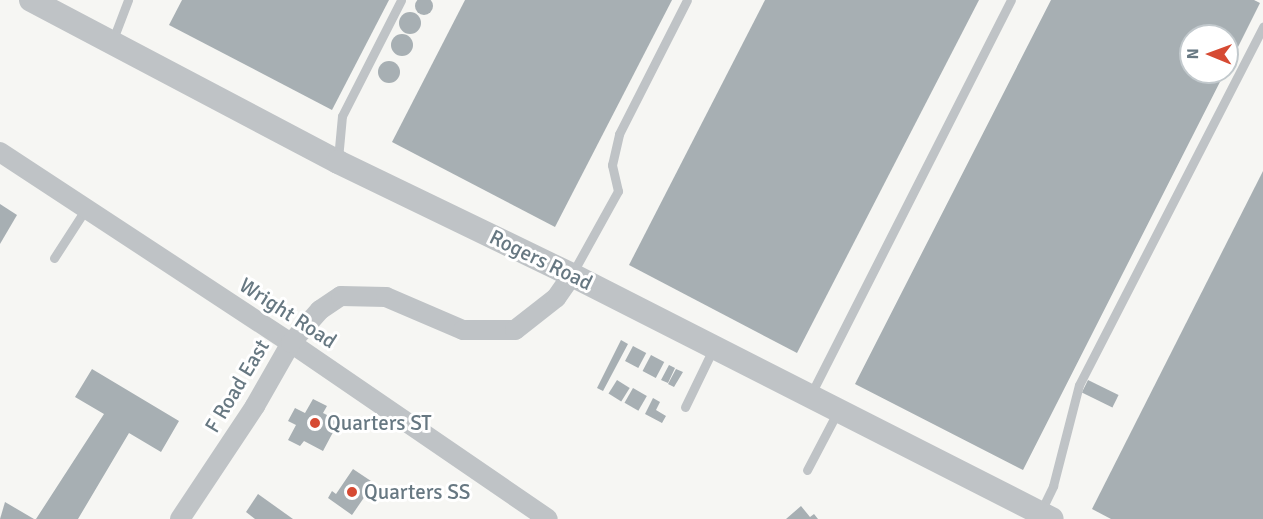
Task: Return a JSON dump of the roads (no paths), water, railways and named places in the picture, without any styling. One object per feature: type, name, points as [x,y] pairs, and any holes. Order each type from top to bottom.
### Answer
[{"type":"street","name":"Rogers Road","points":[[31,0],[338,162],[572,275],[1046,516]]},
{"type":"street","name":"Wright Road","points":[[0,152],[87,207],[167,264],[291,342],[548,519]]},
{"type":"street","name":"F Road East","points":[[180,519],[255,406],[291,342],[320,310],[341,296],[386,297],[463,330],[515,330],[556,298],[572,275]]},
{"type":"lane","points":[[111,44],[128,0]]},
{"type":"lane","points":[[338,162],[342,116],[401,0]]},
{"type":"lane","points":[[572,275],[618,191],[612,165],[619,134],[687,0]]},
{"type":"lane","points":[[810,396],[1011,0]]},
{"type":"lane","points":[[1046,516],[1079,385],[1263,27]]},
{"type":"lane","points":[[54,258],[87,207]]},
{"type":"lane","points":[[686,407],[714,347]]},
{"type":"lane","points":[[807,470],[838,410]]},
{"type":"place","name":"Quarters ST","points":[[315,423]]},
{"type":"place","name":"Quarters SS","points":[[352,492]]}]
